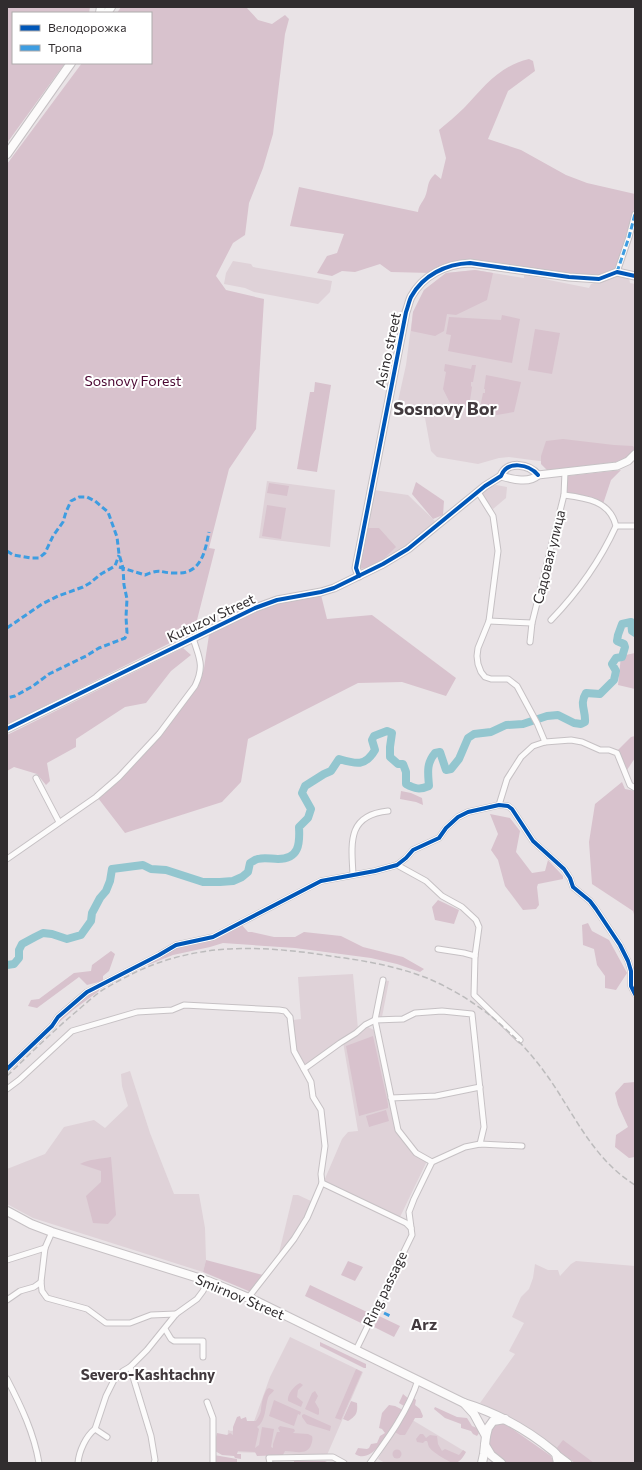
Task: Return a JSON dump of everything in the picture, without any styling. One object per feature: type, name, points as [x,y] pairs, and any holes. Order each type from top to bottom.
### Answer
[{"type":"main road","points":[[7,154],[71,64]]},
{"type":"main road","name":"Smirnov Street","points":[[7,1211],[31,1224],[52,1232],[208,1281],[248,1298],[464,1403],[506,1419],[533,1436],[556,1454]]},
{"type":"main road","name":"Smirnov Street","points":[[464,1403],[474,1414],[491,1455],[500,1463]]},
{"type":"main road","points":[[482,1463],[488,1428],[493,1421],[506,1419]]},
{"type":"main road","points":[[556,1454],[558,1463]]},
{"type":"street","points":[[635,214],[617,272],[635,276]]},
{"type":"street","name":"Asino street","points":[[359,576],[356,568],[406,312],[411,297],[423,282],[432,274],[444,268],[457,264],[470,263],[569,277],[599,279],[617,272]]},
{"type":"street","points":[[538,475],[530,467],[514,465],[506,469],[501,476],[530,480],[538,475],[617,466],[628,461],[635,454]]},
{"type":"street","name":"Садовая улица","points":[[530,642],[532,623],[564,494],[565,472]]},
{"type":"street","name":"Kutuzov Street","points":[[7,729],[255,608],[277,600],[321,592],[334,588],[383,564],[408,549],[478,492],[501,476]]},
{"type":"street","points":[[478,492],[493,516],[498,551],[489,622],[477,656],[481,672],[485,677],[491,679],[508,680],[517,686],[534,717],[545,742]]},
{"type":"street","points":[[551,620],[579,589],[606,547],[616,526],[615,521],[604,505],[584,498],[564,494]]},
{"type":"street","points":[[616,526],[635,526]]},
{"type":"street","points":[[489,622],[532,623]]},
{"type":"street","points":[[7,858],[96,797],[119,777],[159,734],[195,686],[201,673],[201,663],[193,638]]},
{"type":"street","points":[[499,805],[507,779],[521,757],[533,746],[545,742],[577,741],[600,750],[614,751],[617,753],[630,785],[635,788]]},
{"type":"street","points":[[36,778],[59,822]]},
{"type":"street","points":[[7,1069],[52,1026],[58,1018],[87,992],[176,945],[213,937],[321,880],[375,871],[397,865],[413,850],[439,838],[446,828],[458,817],[468,812],[499,805],[508,806],[512,809],[533,841],[564,869],[570,878],[573,887],[590,901],[596,909],[620,945],[628,961],[631,971],[631,986],[635,994]]},
{"type":"street","points":[[354,874],[353,844],[354,833],[357,827],[360,822],[370,815],[388,811]]},
{"type":"street","points":[[397,865],[426,881],[442,896],[462,907],[476,920],[479,927],[479,935],[475,956],[474,996],[520,1040]]},
{"type":"street","points":[[438,949],[475,956]]},
{"type":"street","points":[[383,980],[375,1020],[398,1130],[416,1153],[432,1162],[465,1147],[480,1144],[522,1146]]},
{"type":"street","points":[[7,1089],[19,1080],[72,1031],[137,1012],[172,1010],[184,1005],[280,1010],[285,1012],[290,1017],[294,1051],[311,1082],[314,1099],[321,1110],[325,1146],[321,1174],[322,1182],[307,1218],[294,1238],[248,1298]]},
{"type":"street","points":[[304,1068],[356,1033],[365,1025],[375,1020],[403,1019],[415,1013],[442,1011],[472,1014],[484,1126],[480,1144]]},
{"type":"street","points":[[391,1098],[436,1096],[480,1087]]},
{"type":"street","name":"Ring passage","points":[[356,1350],[412,1235],[410,1212],[414,1199],[432,1162]]},
{"type":"street","points":[[322,1182],[406,1223],[411,1228]]},
{"type":"street","points":[[52,1232],[45,1248],[41,1282],[42,1290],[47,1298],[87,1309],[106,1323],[130,1323],[151,1315],[176,1314]]},
{"type":"street","points":[[7,1260],[45,1248]]},
{"type":"street","points":[[78,1463],[81,1450],[92,1431],[95,1429],[106,1396],[114,1380],[123,1371],[130,1367],[165,1329],[176,1314],[197,1299],[208,1281]]},
{"type":"street","points":[[7,1300],[20,1291],[34,1287],[41,1282]]},
{"type":"street","points":[[165,1329],[174,1341],[203,1341],[203,1357]]},
{"type":"street","points":[[130,1367],[152,1436],[155,1460],[154,1463]]},
{"type":"street","points":[[7,1379],[29,1426],[36,1445],[39,1463]]},
{"type":"street","points":[[370,1463],[393,1432],[415,1390],[418,1380]]},
{"type":"street","points":[[207,1402],[213,1418],[213,1463]]},
{"type":"street","points":[[95,1429],[107,1437]]},
{"type":"street","points":[[556,1454],[568,1463]]},
{"type":"street","points":[[270,1460],[333,1457],[344,1463]]},
{"type":"shaded area","points":[[233,261],[251,264],[253,267],[332,281],[330,292],[318,304],[254,292],[245,288],[224,284],[226,273]]},
{"type":"shaded area","points":[[475,270],[524,278],[524,275],[589,288],[591,284],[617,276],[629,278],[630,283],[635,284],[635,448],[567,462],[539,461],[509,457],[499,458],[478,464],[437,457],[431,451],[425,418],[396,410],[406,365],[413,312],[424,290],[446,273]]},
{"type":"shaded area","points":[[267,481],[335,490],[330,547],[259,538]]},
{"type":"shaded area","points":[[496,485],[507,487],[506,498],[493,509],[480,493],[485,489]]},
{"type":"shaded area","points":[[374,490],[408,495],[436,522],[406,547],[361,572],[358,568]]},
{"type":"shaded area","points":[[353,974],[358,1029],[304,1066],[296,1051],[293,1020],[301,1019],[298,977]]},
{"type":"shaded area","points":[[381,980],[389,981],[382,1017],[374,1016]]},
{"type":"shaded area","points":[[366,1026],[376,1031],[396,1131],[427,1161],[400,1217],[324,1181],[342,1139],[348,1132],[358,1131],[343,1042]]},
{"type":"shaded area","points":[[130,1071],[150,1133],[174,1194],[199,1194],[205,1228],[206,1260],[203,1272],[33,1218],[7,1204],[7,1169],[45,1154],[64,1127],[94,1120],[105,1128],[128,1106],[122,1086],[121,1074]]},
{"type":"shaded area","points":[[293,1195],[298,1195],[311,1201],[305,1216],[278,1257]]},
{"type":"shaded area","points":[[576,1261],[635,1266],[635,1463],[575,1463],[541,1438],[510,1418],[480,1403],[515,1354],[509,1351],[524,1323],[512,1317],[521,1297],[529,1289],[533,1278],[535,1264],[548,1270],[558,1270],[560,1276],[571,1264]]},
{"type":"shaded area","points":[[290,1337],[363,1372],[327,1455],[227,1452],[228,1430],[231,1431],[252,1427],[270,1377]]},
{"type":"shaded area","points":[[404,1415],[464,1451],[457,1463],[385,1463],[378,1459]]},
{"type":"green space","points":[[7,7],[90,7],[89,12],[12,12],[12,64],[64,64],[7,143]]},
{"type":"green space","name":"Sosnovy Forest","points":[[121,7],[246,7],[258,20],[272,24],[285,15],[289,19],[285,34],[273,134],[263,168],[249,203],[245,235],[233,243],[216,276],[226,290],[264,299],[256,429],[229,469],[209,548],[215,549],[196,624],[177,633],[176,640],[7,725],[7,164],[81,64],[152,64],[152,12],[118,12]]},
{"type":"green space","points":[[529,59],[533,61],[535,71],[508,91],[488,139],[521,150],[566,175],[587,183],[635,194],[635,204],[631,224],[616,271],[598,277],[569,275],[471,261],[431,273],[391,272],[380,264],[355,272],[342,271],[332,276],[317,273],[327,256],[337,253],[344,234],[290,226],[299,187],[418,212],[432,177],[435,174],[441,179],[446,158],[439,130],[461,111],[493,78],[518,62]]},
{"type":"green space","points":[[475,270],[493,273],[487,300],[456,315],[447,314],[444,331],[435,336],[411,331],[413,312],[424,290],[446,273]]},
{"type":"green space","points":[[502,315],[520,319],[512,363],[448,351],[451,335],[446,334],[449,317],[501,320]]},
{"type":"green space","points":[[535,329],[560,333],[552,374],[528,370]]},
{"type":"green space","points":[[445,364],[471,369],[472,365],[476,365],[473,382],[471,382],[472,387],[469,407],[450,403],[443,389],[446,372],[444,371]]},
{"type":"green space","points":[[486,375],[521,382],[514,412],[491,416],[492,411],[480,408],[483,393],[485,393],[484,389]]},
{"type":"green space","points":[[315,382],[331,385],[317,472],[297,469],[310,392],[314,392]]},
{"type":"green space","points":[[563,439],[633,446],[635,449],[626,458],[616,462],[547,470],[541,464],[541,456],[546,441]]},
{"type":"green space","points":[[621,470],[611,480],[603,504],[588,497],[567,494],[567,476]]},
{"type":"green space","points":[[416,482],[444,501],[443,515],[433,519],[412,494]]},
{"type":"green space","points":[[269,483],[289,486],[287,496],[267,493]]},
{"type":"green space","points":[[267,505],[286,508],[281,539],[262,536]]},
{"type":"green space","points":[[368,528],[379,528],[396,547],[375,565],[359,568]]},
{"type":"green space","points":[[321,595],[327,619],[372,615],[456,678],[446,696],[402,682],[358,683],[248,739],[241,782],[222,802],[125,833],[98,798],[120,779],[197,687],[204,668],[209,635],[234,620],[277,603]]},
{"type":"green space","points":[[183,648],[191,655],[171,671],[146,703],[125,707],[76,739],[76,747],[47,763],[50,781],[46,785],[37,774],[14,767],[7,771],[7,735]]},
{"type":"green space","points":[[635,653],[635,689],[618,685],[621,656]]},
{"type":"green space","points":[[635,736],[635,758],[627,770],[618,750],[631,737]]},
{"type":"green space","points":[[622,782],[625,789],[635,791],[635,918],[633,911],[592,884],[589,842],[595,804]]},
{"type":"green space","points":[[401,791],[411,793],[422,798],[423,805],[400,799]]},
{"type":"green space","points":[[490,814],[510,818],[520,831],[516,852],[532,873],[545,871],[548,860],[563,876],[563,879],[538,884],[539,905],[536,909],[523,910],[505,886],[498,860],[491,850],[498,834]]},
{"type":"green space","points":[[438,900],[459,910],[454,924],[435,920],[432,907]]},
{"type":"green space","points":[[588,923],[592,931],[609,940],[627,973],[616,990],[605,988],[605,976],[597,965],[594,949],[583,945],[582,925]]},
{"type":"green space","points":[[241,924],[248,932],[274,937],[295,937],[304,932],[341,936],[363,947],[403,957],[424,969],[420,972],[397,964],[371,958],[295,948],[223,943],[173,955],[148,965],[146,963],[178,946],[195,942]]},
{"type":"green space","points":[[111,951],[115,954],[109,971],[103,976],[103,981],[87,985],[79,977],[37,1008],[28,1006],[31,1000],[39,999],[74,973],[91,971],[92,965]]},
{"type":"green space","points":[[99,988],[99,991],[57,1024],[56,1022],[58,1018],[88,993]]},
{"type":"green space","points":[[373,1036],[388,1108],[359,1116],[346,1046]]},
{"type":"green space","points":[[635,1082],[635,1157],[629,1158],[615,1147],[616,1135],[628,1127],[618,1105],[615,1093],[624,1083]]},
{"type":"green space","points":[[386,1110],[389,1121],[369,1127],[366,1116]]},
{"type":"green space","points":[[111,1157],[116,1215],[108,1224],[93,1223],[86,1196],[101,1182],[101,1171],[80,1164],[91,1160]]},
{"type":"green space","points":[[206,1260],[263,1275],[251,1292],[203,1272]]},
{"type":"green space","points":[[348,1261],[363,1267],[355,1281],[341,1275]]},
{"type":"green space","points":[[310,1285],[367,1312],[361,1323],[305,1296]]},
{"type":"green space","points":[[379,1316],[400,1326],[394,1337],[374,1327]]},
{"type":"green space","points":[[320,1342],[366,1364],[366,1368],[320,1346]]},
{"type":"green space","points":[[356,1369],[362,1372],[341,1420],[335,1418]]},
{"type":"green space","points":[[300,1383],[303,1385],[298,1390],[297,1397],[303,1402],[301,1407],[288,1401],[291,1390]]},
{"type":"green space","points":[[269,1388],[274,1390],[267,1402],[264,1418],[257,1427],[259,1429],[255,1448],[259,1445],[262,1427],[274,1429],[271,1447],[273,1448],[277,1432],[280,1432],[278,1428],[280,1426],[294,1429],[295,1431],[293,1433],[308,1434],[312,1436],[311,1445],[307,1451],[285,1451],[283,1455],[257,1456],[255,1452],[238,1451],[237,1454],[241,1454],[241,1459],[235,1458],[234,1456],[222,1455],[215,1451],[214,1445],[217,1433],[227,1435],[230,1433],[233,1435],[233,1427],[237,1417],[240,1416],[241,1419],[246,1417],[247,1421],[256,1421],[260,1412],[262,1401],[267,1389]]},
{"type":"green space","points":[[315,1391],[318,1396],[315,1402],[319,1409],[318,1415],[305,1409],[312,1393]]},
{"type":"green space","points":[[403,1394],[409,1399],[404,1406],[399,1403]]},
{"type":"green space","points":[[413,1397],[416,1400],[415,1405],[420,1409],[423,1416],[422,1418],[415,1418],[405,1435],[400,1435],[391,1430],[375,1451],[365,1456],[355,1454],[358,1448],[367,1449],[371,1444],[377,1443],[380,1436],[385,1433],[379,1428],[382,1413],[389,1405],[405,1411]]},
{"type":"green space","points":[[274,1400],[301,1412],[300,1415],[298,1414],[294,1426],[269,1416]]},
{"type":"green space","points":[[351,1401],[357,1403],[357,1412],[355,1416],[348,1421],[343,1419]]},
{"type":"green space","points":[[435,1407],[457,1417],[467,1418],[472,1426],[477,1428],[479,1433],[477,1436],[471,1431],[461,1428],[461,1424],[445,1418],[434,1409]]},
{"type":"green space","points":[[304,1414],[331,1426],[330,1431],[307,1424],[302,1417]]},
{"type":"green space","points":[[501,1422],[551,1456],[554,1463],[507,1463],[494,1454],[488,1436],[493,1423]]},
{"type":"green space","points":[[420,1434],[423,1434],[426,1438],[430,1435],[437,1436],[438,1444],[442,1451],[445,1449],[459,1455],[463,1450],[466,1452],[459,1461],[453,1463],[441,1457],[431,1449],[427,1441],[423,1443],[417,1442],[416,1439]]},
{"type":"green space","points":[[563,1440],[594,1463],[575,1463],[556,1449]]},
{"type":"green space","points":[[397,1449],[402,1454],[397,1459],[392,1454]]},
{"type":"green space","points":[[214,1455],[237,1459],[237,1463],[213,1463]]},
{"type":"green space","points":[[294,1461],[325,1461],[329,1463],[294,1463]]},
{"type":"waterway","points":[[7,965],[14,964],[19,958],[19,950],[22,944],[43,933],[52,934],[67,939],[81,935],[91,921],[92,913],[100,898],[106,891],[110,881],[112,869],[143,865],[151,869],[166,870],[203,882],[220,882],[233,881],[242,877],[248,872],[250,863],[256,859],[278,859],[290,856],[297,849],[299,827],[308,818],[311,809],[302,793],[305,786],[331,771],[339,759],[355,763],[364,762],[375,750],[372,740],[374,736],[387,731],[392,733],[390,757],[398,764],[403,764],[406,772],[406,784],[415,788],[423,788],[429,786],[429,765],[435,753],[440,752],[446,770],[451,769],[459,759],[468,738],[474,734],[491,732],[506,725],[523,724],[547,716],[558,715],[574,723],[581,724],[585,722],[583,701],[586,693],[600,694],[614,680],[616,671],[612,664],[616,658],[622,657],[625,647],[624,644],[617,641],[622,624],[631,622],[632,631],[635,633]]},
{"type":"railway","points":[[7,1076],[59,1026],[101,991],[138,971],[163,961],[212,950],[236,949],[286,950],[360,960],[416,974],[439,983],[472,1002],[503,1026],[540,1065],[594,1147],[619,1174],[635,1185]]},
{"type":"marked path","points":[[617,272],[635,214]]},
{"type":"marked path","points":[[7,551],[13,555],[39,558],[45,553],[53,536],[63,522],[71,501],[79,497],[87,497],[95,501],[108,512],[117,537],[127,599],[127,633],[125,638],[99,648],[49,674],[33,686],[15,696],[7,698]]},
{"type":"marked path","points":[[119,567],[145,575],[158,571],[184,573],[191,570],[200,561],[206,547],[209,532]]},
{"type":"marked path","points":[[7,628],[42,604],[90,583],[101,574],[115,566],[119,555]]},
{"type":"marked path","points":[[376,1309],[390,1316]]},
{"type":"cycle path","points":[[359,576],[356,568],[406,312],[411,297],[416,289],[429,277],[444,268],[470,263],[569,277],[599,279],[617,272],[635,276]]},
{"type":"cycle path","points":[[7,729],[255,608],[277,600],[321,592],[334,588],[383,564],[408,549],[485,486],[501,476],[508,468],[518,465],[524,466],[534,471],[538,475]]},
{"type":"cycle path","points":[[7,1069],[52,1026],[58,1017],[87,992],[176,945],[213,937],[321,881],[375,871],[397,865],[413,850],[439,838],[446,828],[458,817],[468,812],[499,805],[508,806],[512,809],[533,841],[564,869],[570,878],[573,887],[590,901],[596,909],[620,945],[628,961],[631,971],[631,986],[635,994]]},
{"type":"district","name":"Sosnovy Bor","points":[[445,409]]},
{"type":"district","name":"Arz","points":[[424,1324]]},
{"type":"district","name":"Severo-Kashtachny","points":[[148,1375]]}]
